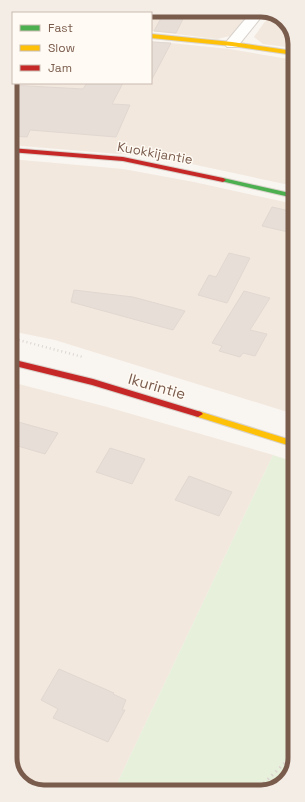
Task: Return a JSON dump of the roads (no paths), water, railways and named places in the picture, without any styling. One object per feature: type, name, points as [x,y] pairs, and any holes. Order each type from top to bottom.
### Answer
[{"type":"street","points":[[232,44],[254,17]]},
{"type":"street","points":[[152,36],[232,44],[288,52]]},
{"type":"street","name":"Kuokkijantie","points":[[17,151],[123,159],[157,165],[288,195]]},
{"type":"street","name":"Ikurintie","points":[[17,363],[94,382],[288,442]]}]
